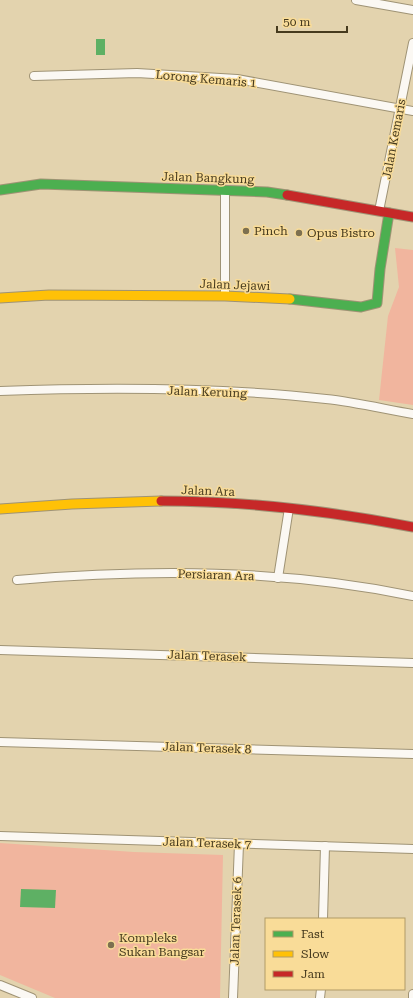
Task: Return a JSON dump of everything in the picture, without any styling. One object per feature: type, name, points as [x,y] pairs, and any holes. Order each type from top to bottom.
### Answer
[{"type":"street","points":[[356,0],[413,10]]},
{"type":"street","name":"Jalan Kemaris","points":[[384,212],[399,108],[413,43]]},
{"type":"street","name":"Lorong Kemaris 1","points":[[34,76],[137,73],[237,79],[413,111]]},
{"type":"street","name":"Jalan Bangkung","points":[[0,190],[41,184],[267,192],[413,217]]},
{"type":"street","points":[[225,296],[226,191]]},
{"type":"street","name":"Jalan Jejawi","points":[[0,298],[49,295],[225,296],[287,299],[361,307],[377,303],[384,212]]},
{"type":"street","name":"Jalan Keruing","points":[[0,391],[89,388],[252,393],[327,399],[413,414]]},
{"type":"street","name":"Jalan Ara","points":[[0,509],[81,502],[158,501],[289,508],[362,517],[413,527]]},
{"type":"street","points":[[278,578],[289,508]]},
{"type":"street","name":"Persiaran Ara","points":[[17,580],[82,574],[147,572],[213,573],[342,585],[413,596]]},
{"type":"street","name":"Jalan Terasek","points":[[0,650],[413,663]]},
{"type":"street","name":"Jalan Terasek 8","points":[[0,742],[413,754]]},
{"type":"street","name":"Jalan Terasek 7","points":[[0,836],[413,849]]},
{"type":"street","name":"Jalan Terasek 6","points":[[234,998],[239,844]]},
{"type":"street","points":[[323,918],[325,846]]},
{"type":"street","points":[[0,985],[32,998]]},
{"type":"shaded area","points":[[96,39],[105,39],[105,55],[96,55]]},
{"type":"shaded area","points":[[395,248],[413,250],[413,405],[379,400],[388,316],[399,287]]},
{"type":"shaded area","name":"Kompleks Sukan Bangsar","points":[[0,843],[134,852],[223,855],[220,998],[55,998],[0,975]]},
{"type":"shaded area","points":[[21,889],[56,890],[55,908],[20,907]]},
{"type":"traffic: fast","points":[[0,190],[41,184],[267,192],[287,195]]},
{"type":"traffic: fast","points":[[290,299],[361,307],[377,303],[380,269],[389,213]]},
{"type":"traffic: slow","points":[[0,298],[49,295],[225,296],[290,299]]},
{"type":"traffic: slow","points":[[0,509],[72,504],[161,501]]},
{"type":"traffic: jam","points":[[287,195],[413,217]]},
{"type":"traffic: jam","points":[[161,501],[193,501],[288,508],[351,516],[413,527]]},
{"type":"place","name":"Pinch","points":[[246,231]]},
{"type":"place","name":"Opus Bistro","points":[[299,233]]},
{"type":"place","name":"Kompleks Sukan Bangsar","points":[[111,945]]}]
